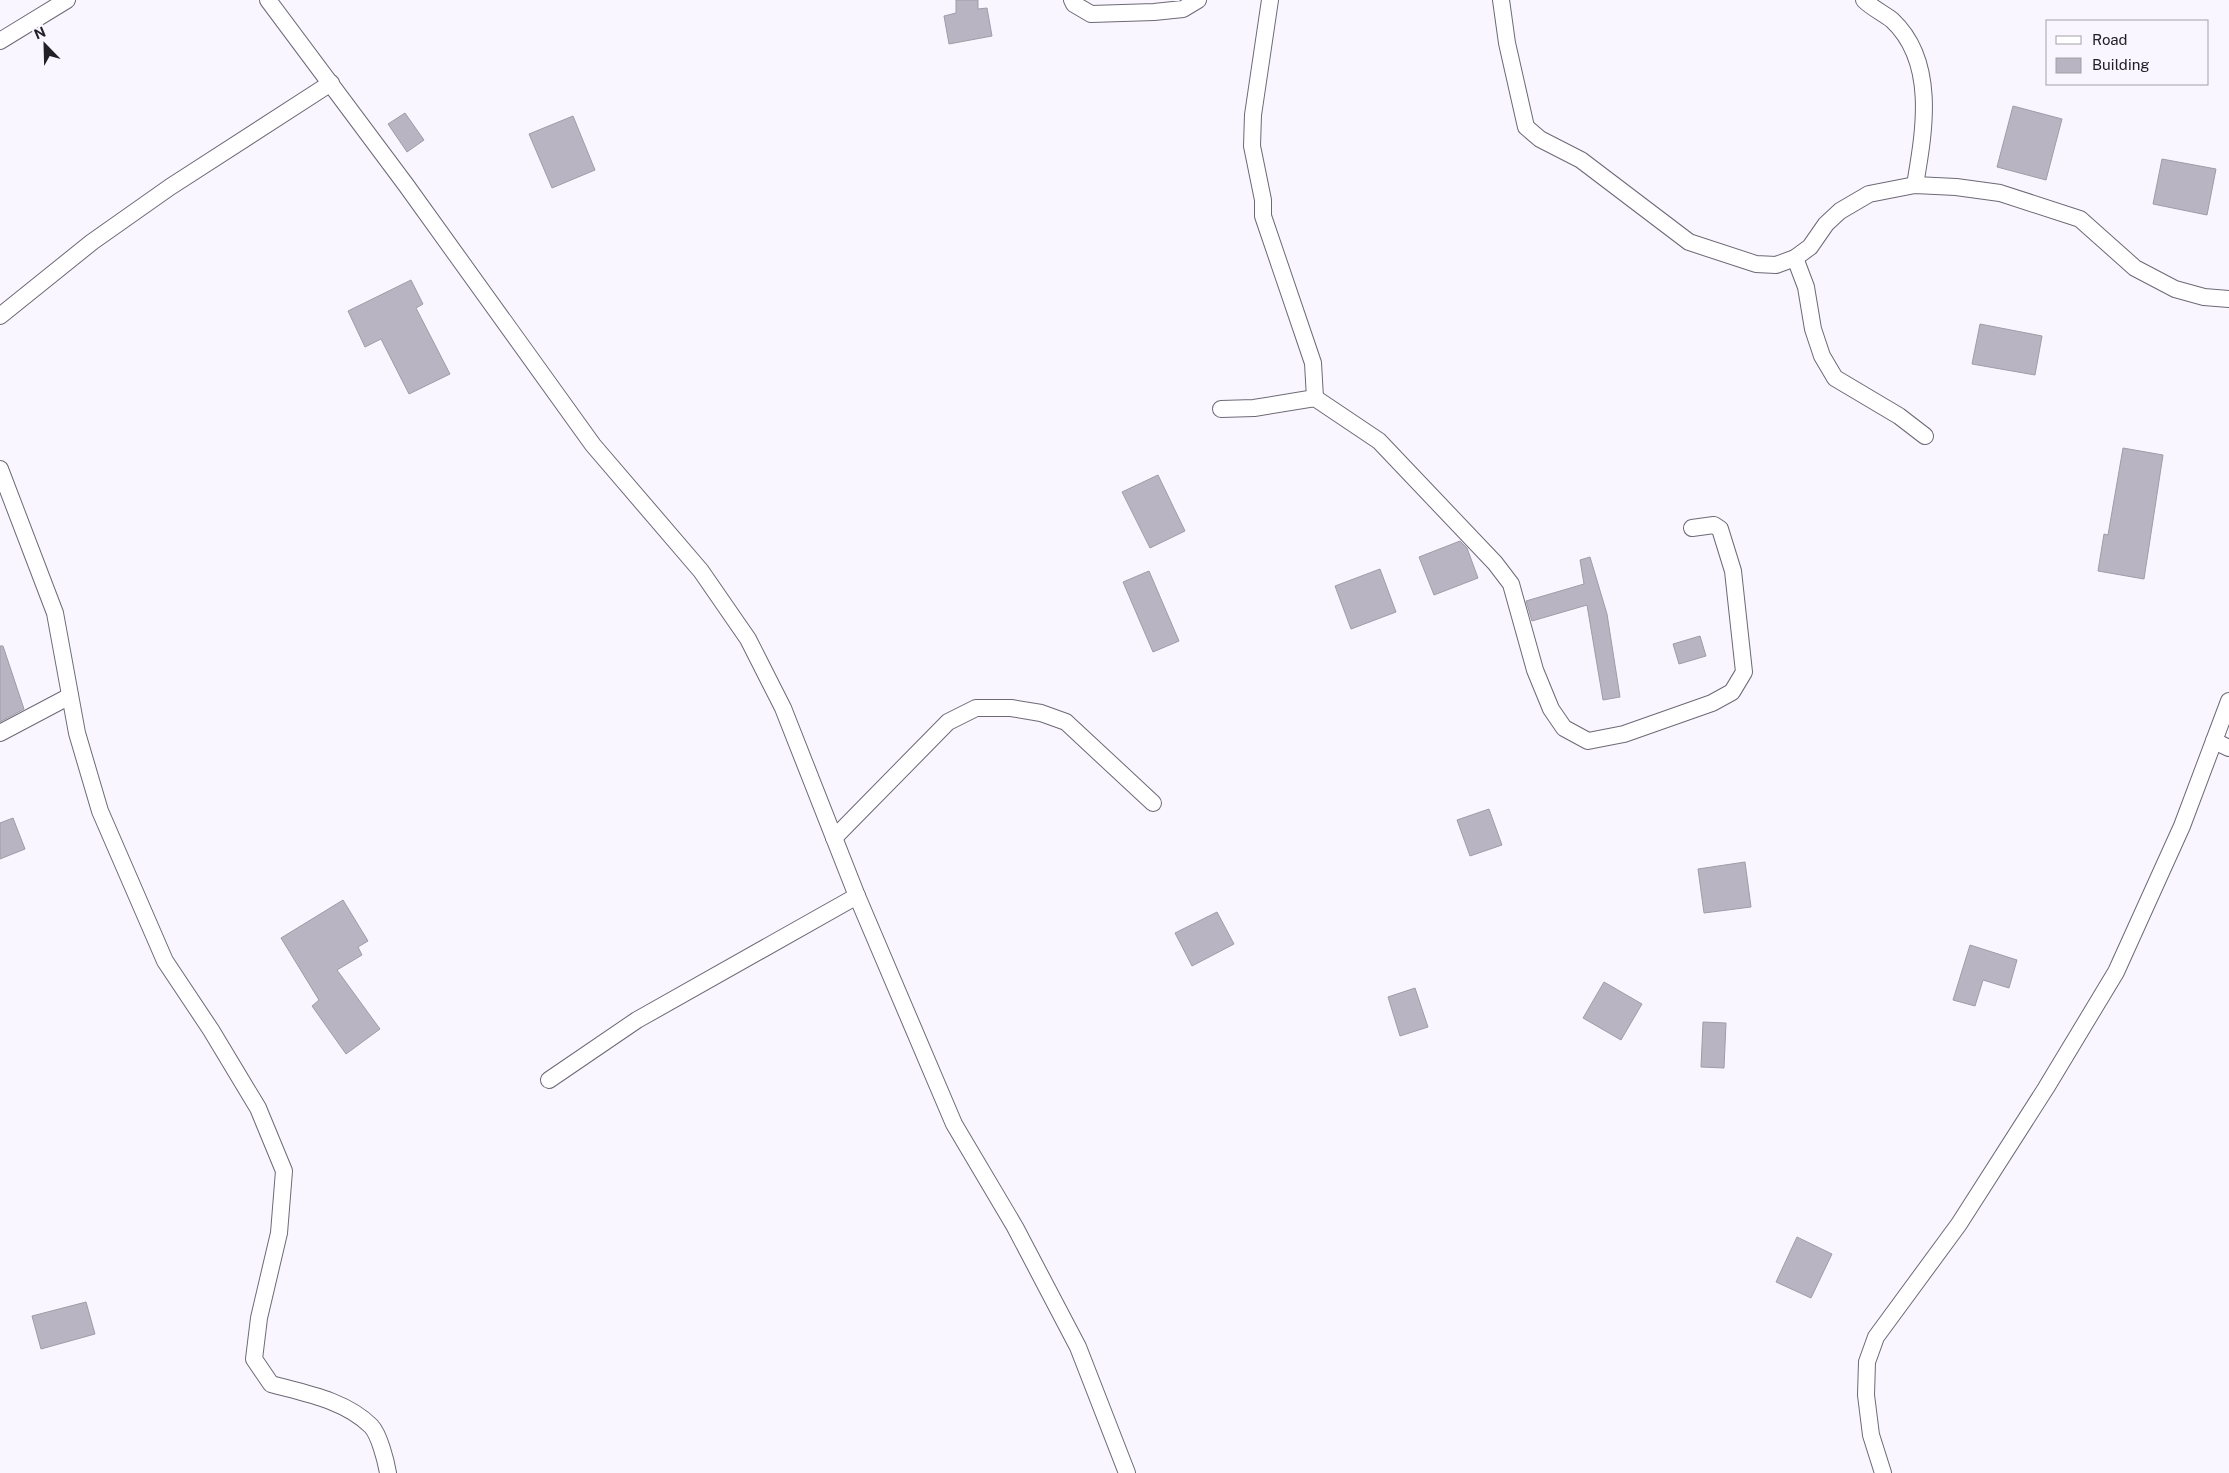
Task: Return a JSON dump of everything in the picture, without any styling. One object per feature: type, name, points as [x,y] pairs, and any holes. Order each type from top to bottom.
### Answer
[{"type":"street","points":[[0,40],[67,0]]},
{"type":"street","points":[[268,0],[593,445],[701,571],[748,638],[783,708],[857,896],[954,1124],[1015,1227],[1078,1347],[1127,1473]]},
{"type":"street","points":[[1072,0],[1074,4],[1091,14],[1183,9],[1198,0]]},
{"type":"street","points":[[1270,0],[1253,115],[1252,146],[1261,190],[1263,216],[1313,363],[1315,398]]},
{"type":"street","points":[[1501,0],[1507,43],[1526,128],[1540,139],[1581,160],[1689,242],[1756,264],[1776,265],[1795,258],[1810,247],[1826,224],[1840,211],[1869,194],[1915,185],[2000,193],[2080,219],[2135,268],[2175,289],[2204,297],[2229,299]]},
{"type":"street","points":[[1864,0],[1892,21],[1911,45],[1919,69],[1924,100],[1923,138],[1915,185]]},
{"type":"street","points":[[0,316],[115,225],[170,187],[331,84]]},
{"type":"street","points":[[1795,258],[1806,287],[1813,329],[1822,356],[1835,378],[1899,416],[1925,436]]},
{"type":"street","points":[[1221,409],[1254,408],[1315,398],[1379,441],[1495,563],[1511,584],[1535,670],[1551,710],[1564,728],[1588,741],[1624,734],[1712,702],[1732,692],[1744,672],[1733,571],[1726,543],[1720,529],[1714,524],[1692,528]]},
{"type":"street","points":[[0,469],[55,613],[77,733],[100,811],[165,961],[211,1030],[258,1108],[284,1171],[279,1233],[259,1318],[254,1359],[271,1384],[310,1394],[346,1408],[372,1426],[386,1460],[388,1473]]},
{"type":"street","points":[[0,733],[70,696]]},
{"type":"street","points":[[1883,1473],[1872,1435],[1866,1395],[1867,1362],[1876,1337],[1959,1224],[2046,1088],[2116,972],[2182,826],[2222,744],[2229,701]]},
{"type":"street","points":[[834,838],[917,751],[948,722],[976,708],[1011,708],[1041,713],[1066,722],[1153,803]]},
{"type":"street","points":[[549,1080],[637,1020],[857,896]]},
{"type":"building","points":[[956,0],[978,0],[978,9],[987,8],[992,36],[949,44],[944,16],[956,13]]},
{"type":"building","points":[[2013,106],[2062,119],[2046,180],[1997,167]]},
{"type":"building","points":[[405,113],[424,140],[407,152],[388,124]]},
{"type":"building","points":[[573,116],[595,170],[552,188],[529,134]]},
{"type":"building","points":[[2162,159],[2216,169],[2207,215],[2153,204]]},
{"type":"building","points":[[411,280],[423,304],[416,308],[450,374],[409,394],[381,339],[365,347],[348,311]]},
{"type":"building","points":[[1980,324],[2042,336],[2035,375],[1972,364]]},
{"type":"building","points":[[2123,448],[2163,455],[2144,579],[2098,571],[2104,534],[2108,535]]},
{"type":"building","points":[[1158,475],[1185,531],[1150,548],[1122,492]]},
{"type":"building","points":[[1460,541],[1467,548],[1478,578],[1434,595],[1419,557]]},
{"type":"building","points":[[1590,557],[1607,614],[1620,697],[1603,700],[1587,605],[1532,621],[1526,601],[1584,584],[1580,560]]},
{"type":"building","points":[[1380,569],[1396,612],[1351,629],[1335,586]]},
{"type":"building","points":[[1149,571],[1179,641],[1153,652],[1123,582]]},
{"type":"building","points":[[1700,636],[1706,656],[1679,664],[1673,644]]},
{"type":"building","points":[[0,646],[3,646],[24,709],[0,722]]},
{"type":"building","points":[[1489,809],[1502,845],[1470,856],[1457,820]]},
{"type":"building","points":[[13,818],[25,849],[0,859],[0,823]]},
{"type":"building","points":[[1745,862],[1751,907],[1704,913],[1698,869]]},
{"type":"building","points":[[343,900],[368,941],[358,947],[362,955],[337,970],[380,1029],[346,1054],[312,1006],[319,1000],[281,938]]},
{"type":"building","points":[[1217,912],[1234,944],[1192,966],[1175,933]]},
{"type":"building","points":[[1970,945],[2017,960],[2009,988],[1983,980],[1975,1006],[1953,1000]]},
{"type":"building","points":[[1604,982],[1642,1004],[1621,1040],[1583,1018]]},
{"type":"building","points":[[1415,988],[1428,1027],[1400,1036],[1388,997]]},
{"type":"building","points":[[1703,1022],[1726,1023],[1724,1068],[1701,1067]]},
{"type":"building","points":[[1797,1237],[1832,1254],[1811,1298],[1776,1282]]},
{"type":"building","points":[[86,1302],[95,1334],[41,1349],[32,1316]]}]
